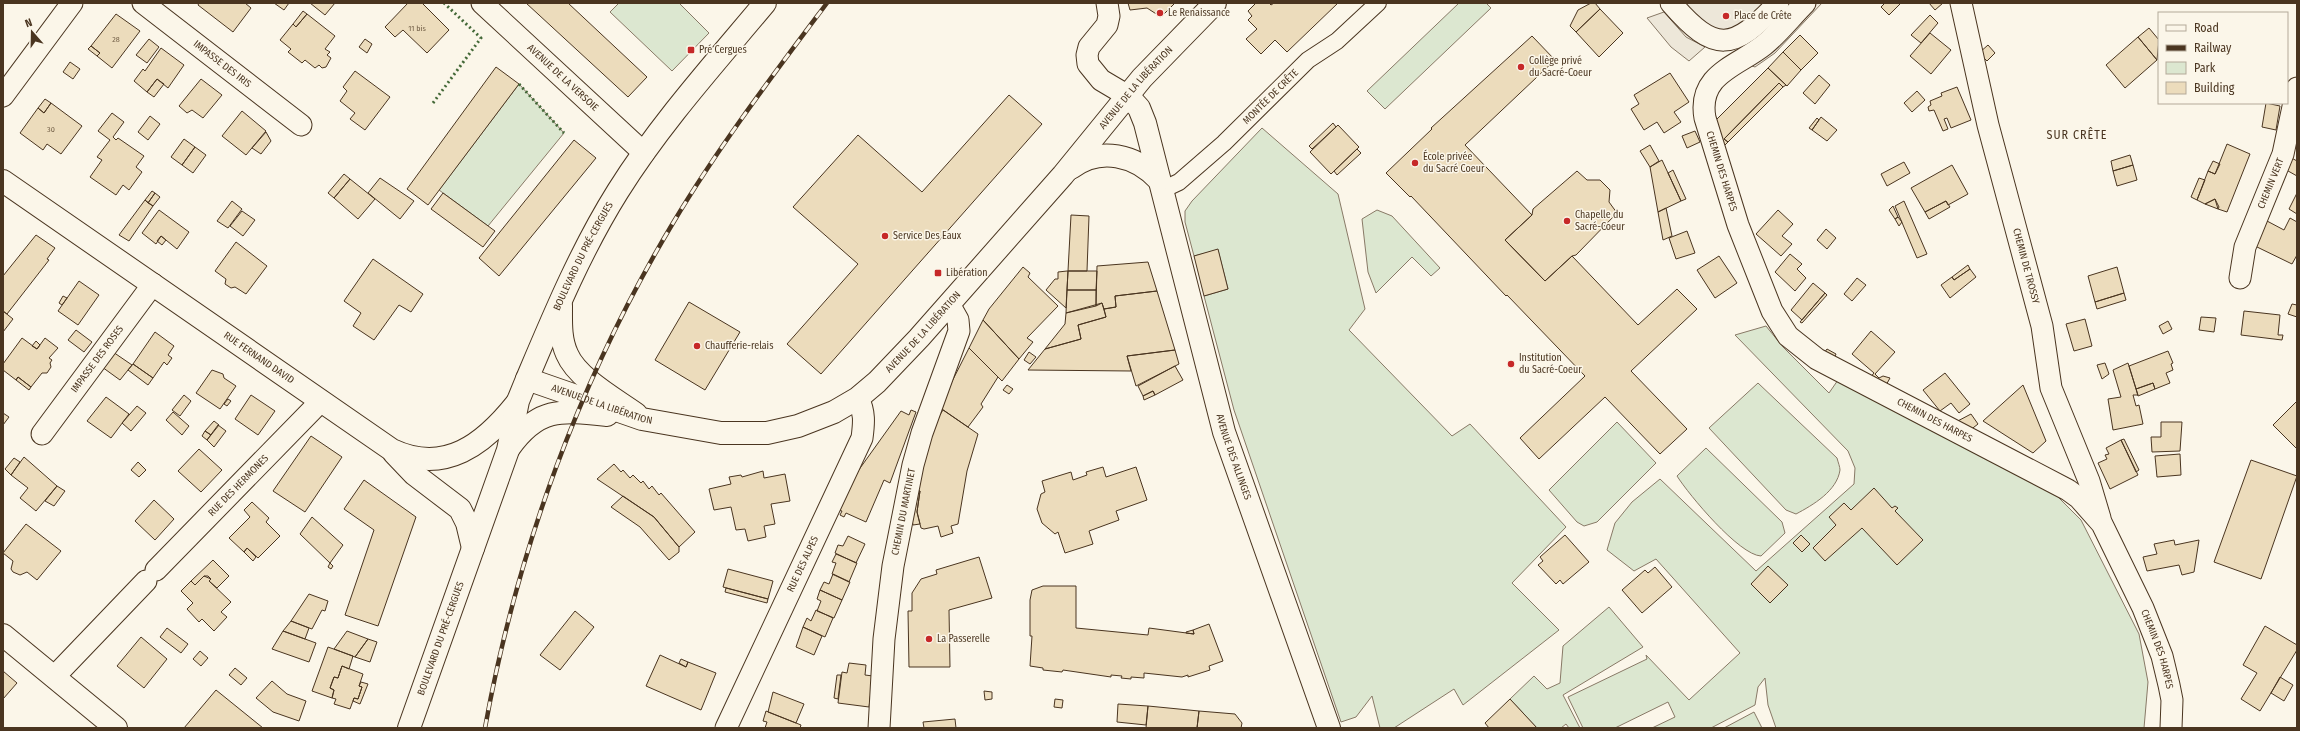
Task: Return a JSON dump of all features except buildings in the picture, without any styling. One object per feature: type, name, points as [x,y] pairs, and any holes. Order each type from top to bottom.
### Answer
[{"type":"main road","name":"BOULEVARD DU PRÉ-CERGUES","points":[[408,728],[508,450],[518,401],[561,299],[594,231],[617,192],[644,153],[678,108],[765,3]]},
{"type":"main road","name":"AVENUE DE LA LIBÉRATION","points":[[527,379],[642,419],[721,433],[767,433],[816,420],[834,412],[858,398],[886,372],[949,304],[1063,175],[1172,45],[1215,3]]},
{"type":"main road","name":"AVENUE DES ALLINGES","points":[[1128,96],[1142,115],[1224,432],[1329,728]]},
{"type":"main road","points":[[1063,175],[1075,165],[1089,158],[1112,155],[1135,160],[1148,169],[1161,185]]},
{"type":"main road","name":"RUE FERNAND DAVID","points":[[3,181],[392,450],[409,457],[427,460],[439,459],[462,452],[494,429],[518,401]]},
{"type":"main road","points":[[561,299],[562,332],[566,354],[571,362],[585,377],[642,419]]},
{"type":"main road","points":[[508,450],[528,426],[547,415],[570,411],[642,419]]},
{"type":"main road","points":[[392,450],[414,474],[460,510],[466,523],[473,548]]},
{"type":"main road","points":[[3,636],[116,728]]},
{"type":"street","points":[[3,96],[72,3]]},
{"type":"street","name":"IMPASSE DES IRIS","points":[[143,3],[301,125]]},
{"type":"street","name":"AVENUE DE LA VERSOIE","points":[[482,3],[644,153]]},
{"type":"street","name":"AVENUE DES ALLINGES","points":[[1107,3],[1109,16],[1107,25],[1090,47],[1087,55],[1088,64],[1101,80],[1128,96]]},
{"type":"street","name":"MONTÉE DE CRÊTE","points":[[1161,185],[1179,182],[1224,143],[1308,60],[1337,41],[1378,3]]},
{"type":"street","points":[[1671,3],[1696,30],[1707,36],[1726,39],[1745,34],[1753,29],[1778,3]]},
{"type":"street","name":"CHEMIN DES HARPES","points":[[1805,3],[1765,44],[1719,74],[1710,86],[1704,105],[1705,118],[1738,225],[1772,311],[1788,336],[1806,352],[1830,367],[2068,490],[2079,498],[2102,524],[2143,608],[2162,656],[2172,700],[2171,728]]},
{"type":"street","name":"CHEMIN DE TROSSY","points":[[1961,3],[1988,125],[2042,326],[2051,388],[2088,482],[2102,524]]},
{"type":"street","name":"CHEMIN VERT","points":[[2240,278],[2245,247],[2283,154],[2297,88]]},
{"type":"street","name":"IMPASSE DES ROSES","points":[[42,434],[152,284]]},
{"type":"street","name":"CHEMIN DU MARTINET","points":[[879,728],[884,639],[893,566],[913,465],[922,433],[959,332],[958,320],[949,304]]},
{"type":"street","name":"RUE DES ALPES","points":[[726,728],[862,438],[864,421],[863,409],[858,398]]},
{"type":"street","name":"RUE DES HERMONES","points":[[54,677],[321,401]]},
{"type":"green space","points":[[619,3],[679,3],[709,33],[672,71],[610,12]]},
{"type":"green space","points":[[1459,3],[1486,3],[1491,8],[1385,109],[1367,91]]},
{"type":"green space","points":[[519,84],[564,133],[488,226],[439,190]]},
{"type":"green space","points":[[1262,128],[1338,194],[1365,309],[1349,330],[1452,436],[1470,424],[1566,527],[1512,583],[1559,630],[1463,705],[1454,689],[1394,728],[1380,728],[1372,696],[1356,717],[1341,722],[1234,410],[1204,296],[1228,289],[1218,250],[1194,256],[1185,222],[1185,211],[1192,201]]},
{"type":"green space","points":[[1377,210],[1392,216],[1440,268],[1431,276],[1412,257],[1376,293],[1368,272],[1362,219]]},
{"type":"green space","points":[[1766,326],[1783,347],[1829,393],[1838,380],[2049,488],[2081,520],[2139,634],[2148,682],[2144,728],[1776,728],[1768,705],[1765,678],[1758,687],[1755,705],[1711,728],[1652,728],[1675,717],[1668,702],[1615,728],[1583,728],[1568,697],[1647,659],[1646,655],[1689,700],[1740,653],[1656,559],[1634,571],[1607,550],[1615,523],[1632,502],[1660,479],[1756,571],[1854,484],[1855,468],[1848,451],[1735,335]]},
{"type":"green space","points":[[1758,383],[1837,458],[1839,464],[1840,470],[1838,478],[1829,491],[1817,502],[1796,514],[1786,510],[1709,428]]},
{"type":"green space","points":[[1617,422],[1656,463],[1597,522],[1584,526],[1577,522],[1549,490]]},
{"type":"green space","points":[[1706,448],[1782,522],[1785,533],[1761,556],[1740,546],[1715,523],[1677,476]]},
{"type":"green space","points":[[1609,607],[1643,647],[1563,695],[1580,728],[1569,728],[1566,724],[1561,728],[1537,728],[1510,699],[1534,676],[1547,689],[1560,683],[1563,646]]},
{"type":"green space","points":[[1754,712],[1762,728],[1724,728]]},
{"type":"shaded area","name":"Place de Crête","points":[[1684,3],[1769,3],[1747,24],[1726,30],[1715,29],[1705,24]]},
{"type":"shaded area","points":[[1814,3],[1822,3],[1775,53],[1755,67],[1746,64]]},
{"type":"shaded area","points":[[1664,12],[1686,37],[1705,47],[1689,61],[1671,47],[1647,18]]},
{"type":"railway","points":[[485,728],[498,662],[534,531],[556,467],[581,404],[609,342],[673,223],[709,166],[747,111],[827,3]]},
{"type":"hedge","points":[[433,103],[481,38],[444,3]]},
{"type":"hedge","points":[[519,84],[564,133]]},
{"type":"place","name":"Le Renaissance","points":[[1160,13]]},
{"type":"place","name":"Place de Crête","points":[[1726,16]]},
{"type":"place","name":"Pré Cergues","points":[[691,50]]},
{"type":"place","name":"Collège privé du Sacré-Coeur","points":[[1521,67]]},
{"type":"place","name":"École privée du Sacré Coeur","points":[[1415,163]]},
{"type":"place","name":"Chapelle du Sacré-Coeur","points":[[1567,221]]},
{"type":"place","name":"Service Des Eaux","points":[[885,236]]},
{"type":"place","name":"Libération","points":[[938,273]]},
{"type":"place","name":"Chaufferie-relais","points":[[697,346]]},
{"type":"place","name":"Institution du Sacré-Coeur","points":[[1511,364]]},
{"type":"place","name":"La Passerelle","points":[[929,639]]},
{"type":"district","name":"SUR CRÊTE","points":[[2077,135]]}]
